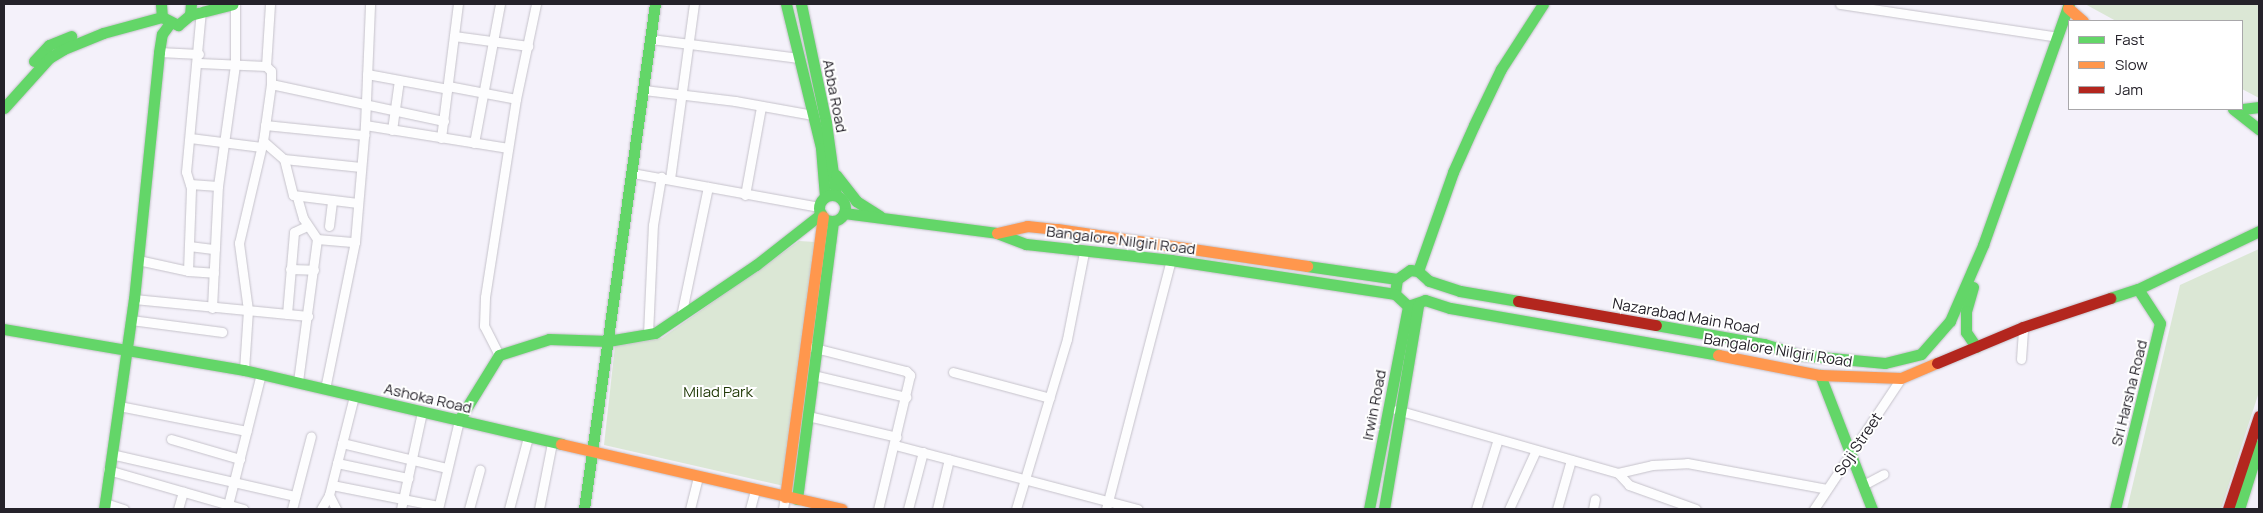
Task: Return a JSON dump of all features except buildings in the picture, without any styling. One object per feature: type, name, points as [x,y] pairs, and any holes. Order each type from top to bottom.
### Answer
[{"type":"main road","points":[[4,96],[49,45],[94,26],[162,10],[186,21],[194,10],[234,4]]},
{"type":"main road","points":[[584,509],[590,453],[608,342],[655,4]]},
{"type":"main road","points":[[785,497],[811,347],[826,209],[822,154],[786,4]]},
{"type":"main road","name":"Abba Road","points":[[801,4],[832,160],[826,209]]},
{"type":"main road","points":[[997,233],[1027,226],[1397,279],[1410,270],[1418,271],[1453,172],[1478,117],[1501,70],[1544,4]]},
{"type":"main road","points":[[2069,6],[2082,20]]},
{"type":"main road","name":"Nazarabad Main Road","points":[[1418,271],[1429,281],[1519,302],[1764,344],[1799,356],[1885,363],[1922,354],[1941,336],[1983,245],[2064,38],[2069,6]]},
{"type":"main road","points":[[105,506],[108,470],[134,299],[162,34],[162,10]]},
{"type":"main road","points":[[4,108],[49,58],[64,49],[162,10]]},
{"type":"main road","points":[[2243,108],[2259,107]]},
{"type":"main road","points":[[2235,110],[2259,129]]},
{"type":"main road","points":[[832,160],[844,189],[886,220]]},
{"type":"main road","points":[[459,420],[498,355],[519,346],[549,339],[608,342],[648,334],[681,316],[756,265],[826,209],[843,200],[844,213],[826,209]]},
{"type":"main road","name":"Bangalore Nilgiri Road","points":[[844,213],[997,233],[1026,244],[1084,252],[1171,260],[1395,294],[1417,304],[1450,308],[1701,353],[1743,358],[1820,375],[1901,378],[2024,328],[2138,289],[2259,231]]},
{"type":"main road","points":[[1976,347],[1966,332],[1966,311],[1983,245]]},
{"type":"main road","points":[[1395,294],[1397,279]]},
{"type":"main road","name":"Sri Harsha Road","points":[[2115,509],[2160,323],[2138,289]]},
{"type":"main road","name":"Irwin Road","points":[[1369,509],[1388,407],[1417,304]]},
{"type":"main road","name":"Irwin Road","points":[[1384,509],[1402,411],[1417,304]]},
{"type":"main road","name":"Ashoka Road","points":[[4,329],[127,348],[244,370],[459,420],[590,453],[797,499],[823,507],[842,509]]},
{"type":"main road","points":[[797,499],[813,375],[811,347]]},
{"type":"main road","points":[[1820,375],[1865,484],[1872,509]]},
{"type":"main road","points":[[2228,509],[2259,416]]},
{"type":"main road","points":[[2239,509],[2259,445]]},
{"type":"street","points":[[212,308],[218,186],[235,65],[234,4]]},
{"type":"street","points":[[244,370],[248,310],[239,243],[262,144],[271,84],[271,72],[266,66],[270,4]]},
{"type":"street","points":[[325,389],[355,242],[365,130],[370,4]]},
{"type":"street","points":[[441,138],[458,4]]},
{"type":"street","points":[[474,143],[500,4]]},
{"type":"street","points":[[498,355],[484,326],[485,297],[516,99],[536,4]]},
{"type":"street","points":[[648,334],[652,225],[666,178],[694,4]]},
{"type":"street","points":[[1840,4],[2064,38]]},
{"type":"street","points":[[188,271],[190,184],[186,176],[199,58],[194,10]]},
{"type":"street","points":[[454,36],[528,46]]},
{"type":"street","points":[[651,39],[799,58]]},
{"type":"street","points":[[159,52],[235,65],[266,66]]},
{"type":"street","points":[[367,74],[516,99]]},
{"type":"street","points":[[392,130],[399,80]]},
{"type":"street","points":[[271,84],[444,121]]},
{"type":"street","points":[[644,90],[813,115]]},
{"type":"street","points":[[745,195],[761,107]]},
{"type":"street","points":[[265,125],[392,130],[508,148]]},
{"type":"street","points":[[190,138],[262,144],[284,160],[361,167]]},
{"type":"street","points":[[284,160],[290,191],[297,197],[307,226],[317,239],[298,382]]},
{"type":"street","points":[[632,173],[826,209]]},
{"type":"street","points":[[190,184],[218,186]]},
{"type":"street","points":[[681,316],[708,187]]},
{"type":"street","points":[[297,197],[358,203]]},
{"type":"street","points":[[329,226],[332,200]]},
{"type":"street","points":[[287,314],[294,232],[307,226]]},
{"type":"street","points":[[317,239],[355,242]]},
{"type":"street","points":[[189,246],[215,249]]},
{"type":"street","points":[[1016,509],[1067,339],[1084,252]]},
{"type":"street","points":[[138,260],[188,271],[214,273]]},
{"type":"street","points":[[1107,506],[1171,260]]},
{"type":"street","points":[[290,269],[314,270]]},
{"type":"street","points":[[134,299],[308,316]]},
{"type":"street","points":[[131,320],[222,332]]},
{"type":"street","points":[[2021,359],[2024,328]]},
{"type":"street","points":[[811,347],[906,371],[911,378],[878,509]]},
{"type":"street","points":[[953,372],[1050,398]]},
{"type":"street","points":[[227,507],[261,374]]},
{"type":"street","points":[[813,375],[906,397]]},
{"type":"street","name":"Soji Street","points":[[1814,509],[1853,455],[1901,378]]},
{"type":"street","points":[[321,509],[331,490],[354,396]]},
{"type":"street","points":[[118,406],[247,431]]},
{"type":"street","points":[[1388,407],[1618,473],[1652,466],[1688,463],[1827,489]]},
{"type":"street","points":[[401,509],[422,412]]},
{"type":"street","points":[[808,416],[1107,506],[1138,509]]},
{"type":"street","points":[[331,490],[403,499],[438,507],[459,420]]},
{"type":"street","points":[[292,509],[311,436]]},
{"type":"street","points":[[509,509],[528,437]]},
{"type":"street","points":[[171,439],[240,459]]},
{"type":"street","points":[[1476,509],[1498,439]]},
{"type":"street","points":[[342,443],[447,468]]},
{"type":"street","points":[[539,509],[552,443]]},
{"type":"street","points":[[1509,509],[1536,450]]},
{"type":"street","points":[[908,509],[923,452]]},
{"type":"street","points":[[111,454],[295,496]]},
{"type":"street","points":[[937,509],[949,460]]},
{"type":"street","points":[[1557,509],[1571,460]]},
{"type":"street","points":[[337,462],[408,478]]},
{"type":"street","points":[[469,509],[480,469]]},
{"type":"street","points":[[108,470],[227,507],[243,509]]},
{"type":"street","points":[[1618,473],[1629,485],[1668,505],[1696,509]]},
{"type":"street","points":[[1865,484],[1884,474]]},
{"type":"street","points":[[690,509],[698,477]]},
{"type":"street","points":[[331,490],[336,509]]},
{"type":"street","points":[[750,509],[755,490]]},
{"type":"street","points":[[178,509],[183,492]]},
{"type":"street","points":[[783,509],[785,497]]},
{"type":"street","points":[[1593,509],[1595,498]]},
{"type":"street","points":[[105,506],[124,509]]},
{"type":"green space","points":[[2085,4],[2259,4],[2259,98],[2243,90],[2243,20],[2114,20]]},
{"type":"green space","name":"Milad Park","points":[[799,241],[816,242],[784,486],[604,445],[615,346],[662,338]]},
{"type":"green space","points":[[2259,249],[2259,392],[2221,509],[2127,509],[2180,285]]},
{"type":"traffic: fast","points":[[161,4],[162,17],[178,25],[190,15],[191,4]]},
{"type":"traffic: fast","points":[[190,15],[233,4]]},
{"type":"traffic: fast","points":[[584,509],[655,4]]},
{"type":"traffic: fast","points":[[786,4],[821,148],[825,197]]},
{"type":"traffic: fast","points":[[801,4],[826,123],[836,195]]},
{"type":"traffic: fast","points":[[1418,271],[1453,172],[1474,125],[1501,69],[1543,4]]},
{"type":"traffic: fast","points":[[1656,325],[1764,344],[1799,355],[1885,363],[1921,354],[1950,321],[1983,245],[2069,4]]},
{"type":"traffic: fast","points":[[4,108],[49,58],[64,49],[103,33],[162,17]]},
{"type":"traffic: fast","points":[[104,509],[134,299],[159,52],[162,34],[170,23]]},
{"type":"traffic: fast","points":[[34,61],[49,45],[71,36]]},
{"type":"traffic: fast","points":[[2243,109],[2259,107]]},
{"type":"traffic: fast","points":[[2234,110],[2259,129]]},
{"type":"traffic: fast","points":[[836,175],[856,201],[880,216]]},
{"type":"traffic: fast","points":[[832,195],[841,199],[845,208],[841,217],[832,221],[823,217],[819,208],[823,199],[832,195]]},
{"type":"traffic: fast","points":[[844,213],[997,233],[1026,244],[1171,260],[1395,294]]},
{"type":"traffic: fast","points":[[459,420],[499,355],[549,339],[608,341],[655,333],[756,265],[821,214]]},
{"type":"traffic: fast","points":[[797,499],[833,221]]},
{"type":"traffic: fast","points":[[2110,298],[2138,289],[2259,231]]},
{"type":"traffic: fast","points":[[1307,266],[1397,279]]},
{"type":"traffic: fast","points":[[1518,301],[1460,291],[1429,281],[1418,271],[1410,270],[1397,279],[1395,294],[1408,306],[1425,300],[1450,308],[1718,355]]},
{"type":"traffic: fast","points":[[1973,287],[1966,311],[1966,332],[1976,347]]},
{"type":"traffic: fast","points":[[2115,509],[2160,323],[2138,289]]},
{"type":"traffic: fast","points":[[1384,509],[1418,305]]},
{"type":"traffic: fast","points":[[1369,509],[1408,306]]},
{"type":"traffic: fast","points":[[4,329],[244,370],[561,444]]},
{"type":"traffic: fast","points":[[1820,375],[1872,509]]},
{"type":"traffic: fast","points":[[2239,509],[2259,445]]},
{"type":"traffic: slow","points":[[2068,8],[2082,20]]},
{"type":"traffic: slow","points":[[785,497],[823,217]]},
{"type":"traffic: slow","points":[[997,233],[1027,226],[1057,229],[1307,266]]},
{"type":"traffic: slow","points":[[1718,355],[1820,375],[1901,378],[1937,363]]},
{"type":"traffic: slow","points":[[561,444],[842,509]]},
{"type":"traffic: jam","points":[[1937,363],[2023,327],[2110,298]]},
{"type":"traffic: jam","points":[[1518,301],[1656,325]]},
{"type":"traffic: jam","points":[[2228,509],[2259,416]]}]
